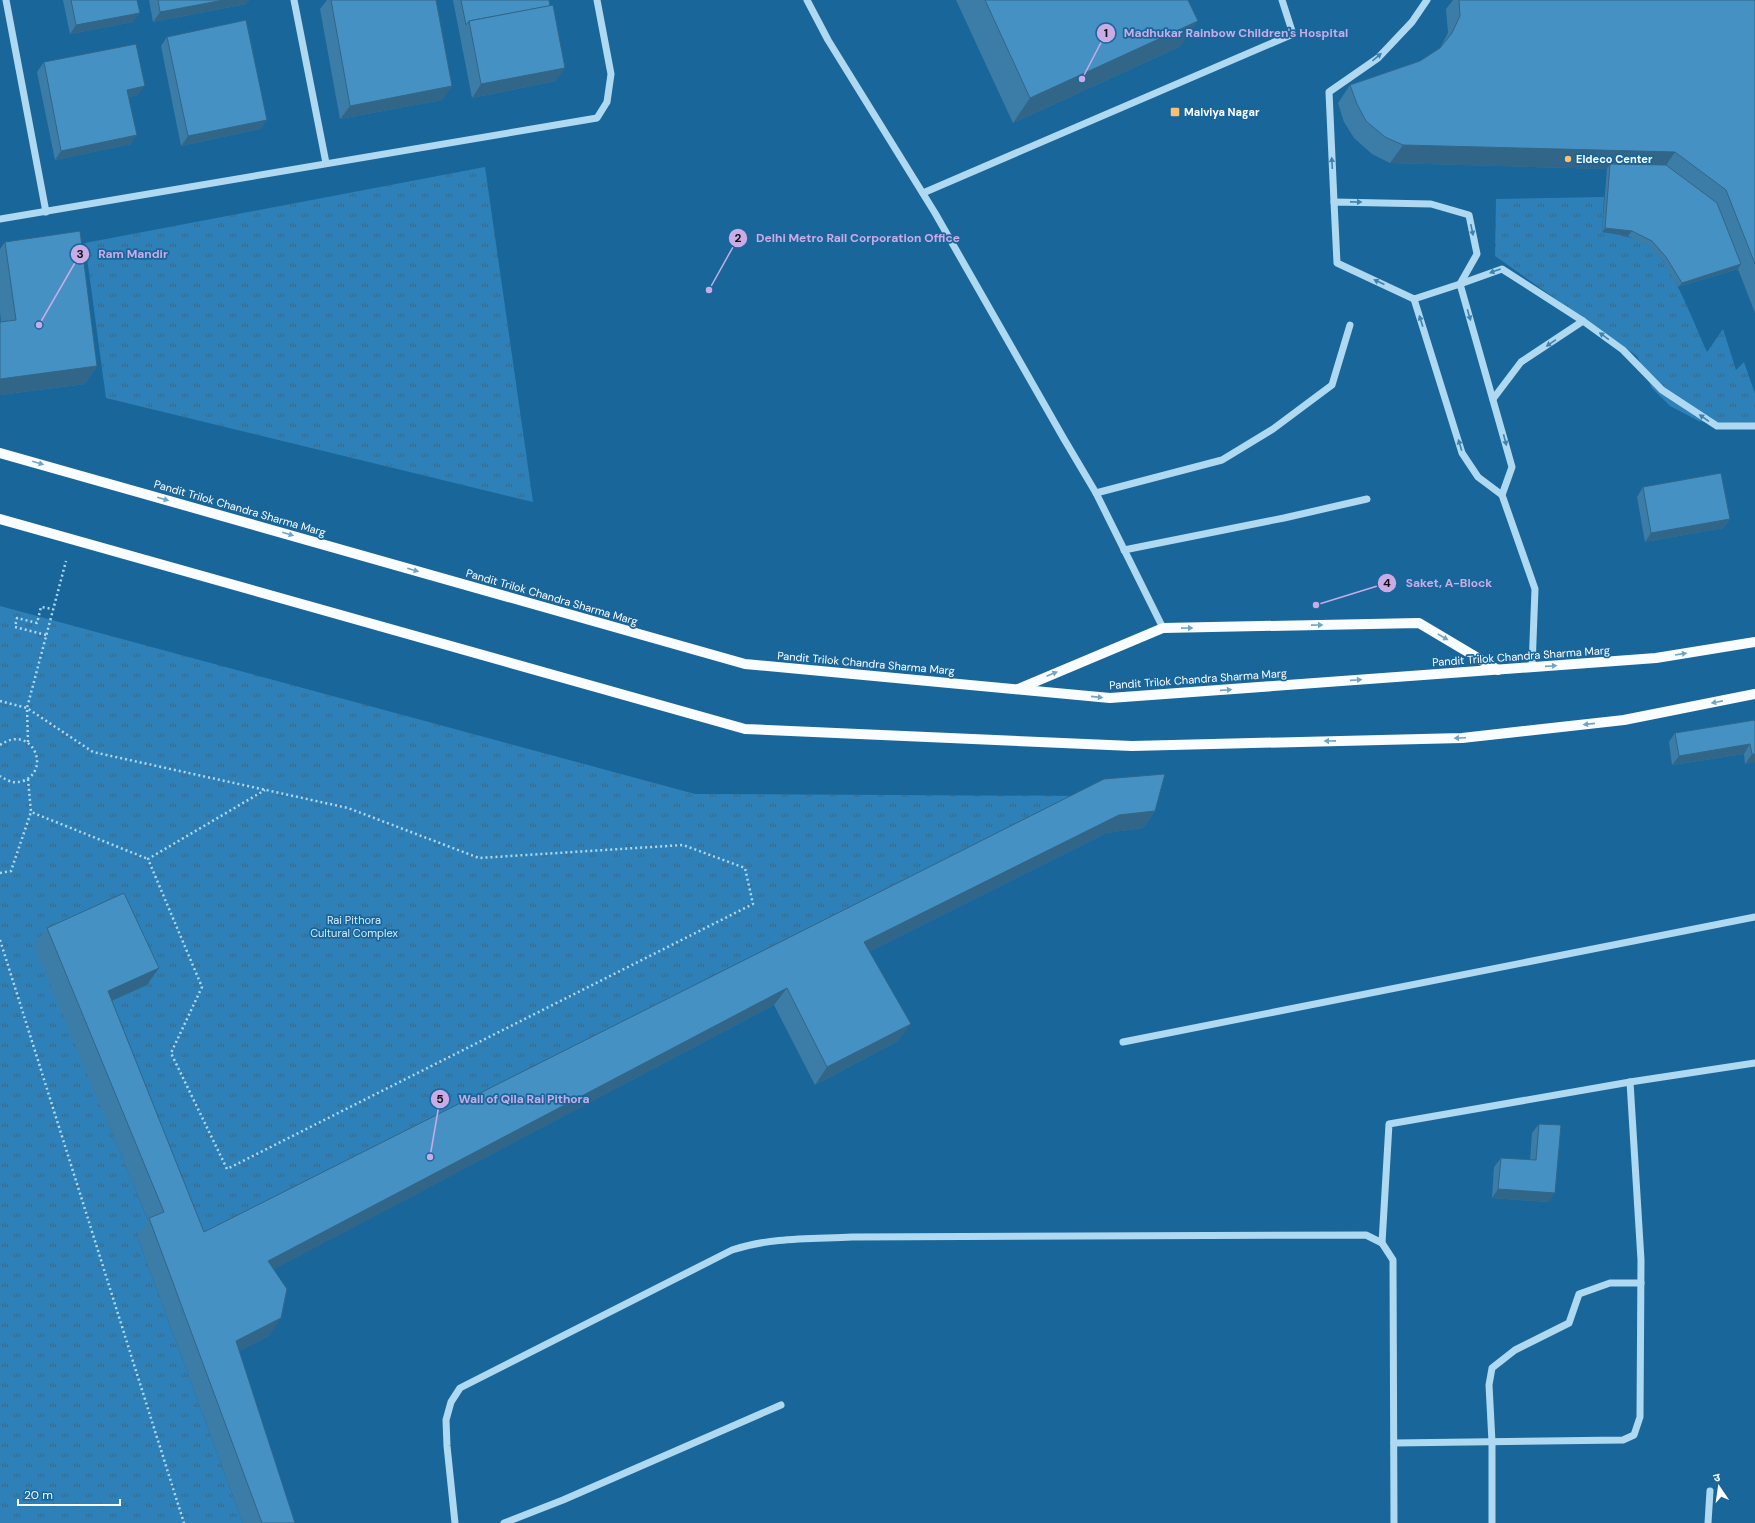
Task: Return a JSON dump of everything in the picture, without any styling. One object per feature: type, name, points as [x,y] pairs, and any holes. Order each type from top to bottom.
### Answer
[{"type":"main road","name":"Pandit Trilok Chandra Sharma Marg","points":[[0,453],[745,664],[1110,698],[1656,658],[1755,642]]},
{"type":"main road","points":[[0,519],[745,729],[1132,746],[1462,738],[1624,720],[1755,694]]},
{"type":"main road","points":[[1016,689],[1163,628],[1419,623],[1498,670]]},
{"type":"street","points":[[6,0],[46,212]]},
{"type":"street","points":[[294,0],[326,163]]},
{"type":"street","points":[[0,220],[326,163],[597,118],[607,102],[611,74],[597,0]]},
{"type":"street","points":[[807,0],[828,40],[923,193],[1096,493],[1163,628]]},
{"type":"street","points":[[923,193],[1293,34],[1282,0]]},
{"type":"street","points":[[1427,0],[1412,22],[1378,58],[1329,92],[1337,263],[1414,299],[1502,269],[1583,321],[1623,350],[1662,390],[1717,426],[1755,426]]},
{"type":"street","points":[[1334,202],[1431,204],[1469,215],[1477,254],[1460,284],[1512,467],[1502,494]]},
{"type":"street","points":[[1414,299],[1462,453],[1478,477],[1502,494],[1535,589],[1532,668]]},
{"type":"street","points":[[1493,399],[1521,362],[1583,321]]},
{"type":"street","points":[[1096,493],[1222,460],[1273,429],[1332,385],[1350,325]]},
{"type":"street","points":[[1124,550],[1284,518],[1367,499]]},
{"type":"street","points":[[1123,1042],[1755,917]]},
{"type":"street","points":[[1382,1243],[1389,1124],[1630,1082],[1755,1063]]},
{"type":"street","points":[[1394,1443],[1623,1440],[1634,1435],[1640,1418],[1641,1260],[1630,1082]]},
{"type":"street","points":[[455,1523],[447,1446],[446,1420],[450,1402],[460,1388],[732,1250],[752,1243],[773,1240],[852,1237],[1366,1235],[1382,1243],[1393,1260],[1394,1523]]},
{"type":"street","points":[[1492,1523],[1492,1442],[1489,1385],[1492,1368],[1515,1350],[1569,1323],[1579,1294],[1610,1283],[1641,1283]]},
{"type":"street","points":[[504,1523],[570,1497],[781,1405]]},
{"type":"street","points":[[1708,1523],[1710,1491]]},
{"type":"path","points":[[28,742],[27,708],[72,539]]},
{"type":"path","points":[[46,634],[15,627],[17,618],[37,623],[41,607],[53,609]]},
{"type":"path","points":[[0,701],[27,708],[94,752],[348,808],[479,858],[683,845],[746,868],[753,904],[227,1169],[171,1053],[202,987],[148,859],[31,812]]},
{"type":"path","points":[[0,745],[8,739],[18,738],[28,742],[35,750],[38,760],[35,771],[28,779],[13,782],[0,776]]},
{"type":"path","points":[[0,874],[10,872],[31,812],[28,779]]},
{"type":"path","points":[[148,859],[265,790]]},
{"type":"path","points":[[0,940],[184,1523]]},
{"type":"green space","points":[[485,167],[533,502],[106,398],[85,243]]},
{"type":"green space","points":[[1604,197],[1602,232],[1626,236],[1638,240],[1649,246],[1657,254],[1666,265],[1674,279],[1707,352],[1723,329],[1736,370],[1744,362],[1755,394],[1755,425],[1736,427],[1699,421],[1670,406],[1652,388],[1637,356],[1495,256],[1496,199]]},
{"type":"green space","name":"Rai Pithora Cultural Complex","points":[[0,606],[695,794],[1091,796],[191,1250],[35,946],[152,1230],[137,1236],[243,1523],[0,1523]]},
{"type":"building","points":[[71,0],[137,0],[140,13],[76,25]]},
{"type":"building","points":[[158,0],[224,0],[160,12]]},
{"type":"building","points":[[331,0],[436,0],[452,86],[350,106]]},
{"type":"building","points":[[461,0],[549,0],[550,6],[469,21],[466,25]]},
{"type":"building","points":[[985,0],[1188,0],[1198,21],[1030,98]]},
{"type":"building","name":"Eldeco Center","points":[[1459,0],[1755,0],[1755,264],[1726,190],[1675,152],[1403,145],[1385,137],[1366,121],[1357,104],[1350,85],[1420,61],[1440,48],[1452,33],[1460,16]]},
{"type":"building","points":[[553,5],[565,68],[481,84],[469,21]]},
{"type":"building","points":[[246,20],[267,120],[188,136],[167,37]]},
{"type":"building","points":[[136,44],[145,86],[127,90],[137,135],[61,151],[44,62]]},
{"type":"building","points":[[1610,164],[1666,165],[1717,203],[1741,264],[1682,283],[1666,257],[1652,241],[1632,231],[1605,228]]},
{"type":"building","points":[[80,231],[97,366],[0,379],[0,322],[16,320],[5,242]]},
{"type":"building","points":[[1721,473],[1730,519],[1651,533],[1643,487]]},
{"type":"building","points":[[1755,720],[1755,754],[1752,754],[1750,744],[1679,756],[1675,733]]},
{"type":"building","points":[[1165,774],[1155,811],[1119,815],[864,942],[911,1024],[827,1067],[787,988],[268,1261],[287,1289],[281,1318],[236,1341],[295,1523],[262,1523],[149,1218],[164,1212],[47,928],[124,893],[159,968],[108,991],[204,1232],[1104,779]]},
{"type":"building","points":[[1539,1124],[1561,1125],[1555,1193],[1498,1189],[1501,1158],[1536,1160]]},
{"type":"place","name":"Madhukar Rainbow Children's Hospital","points":[[1082,79]]},
{"type":"place","name":"Malviya Nagar","points":[[1175,112]]},
{"type":"place","name":"Eldeco Center","points":[[1568,159]]},
{"type":"place","name":"Delhi Metro Rail Corporation Office","points":[[709,290]]},
{"type":"place","name":"Ram Mandir","points":[[39,325]]},
{"type":"place","name":"Saket, A-Block","points":[[1316,605]]},
{"type":"place","name":"Wall of Qila Rai Pithora","points":[[430,1157]]}]
